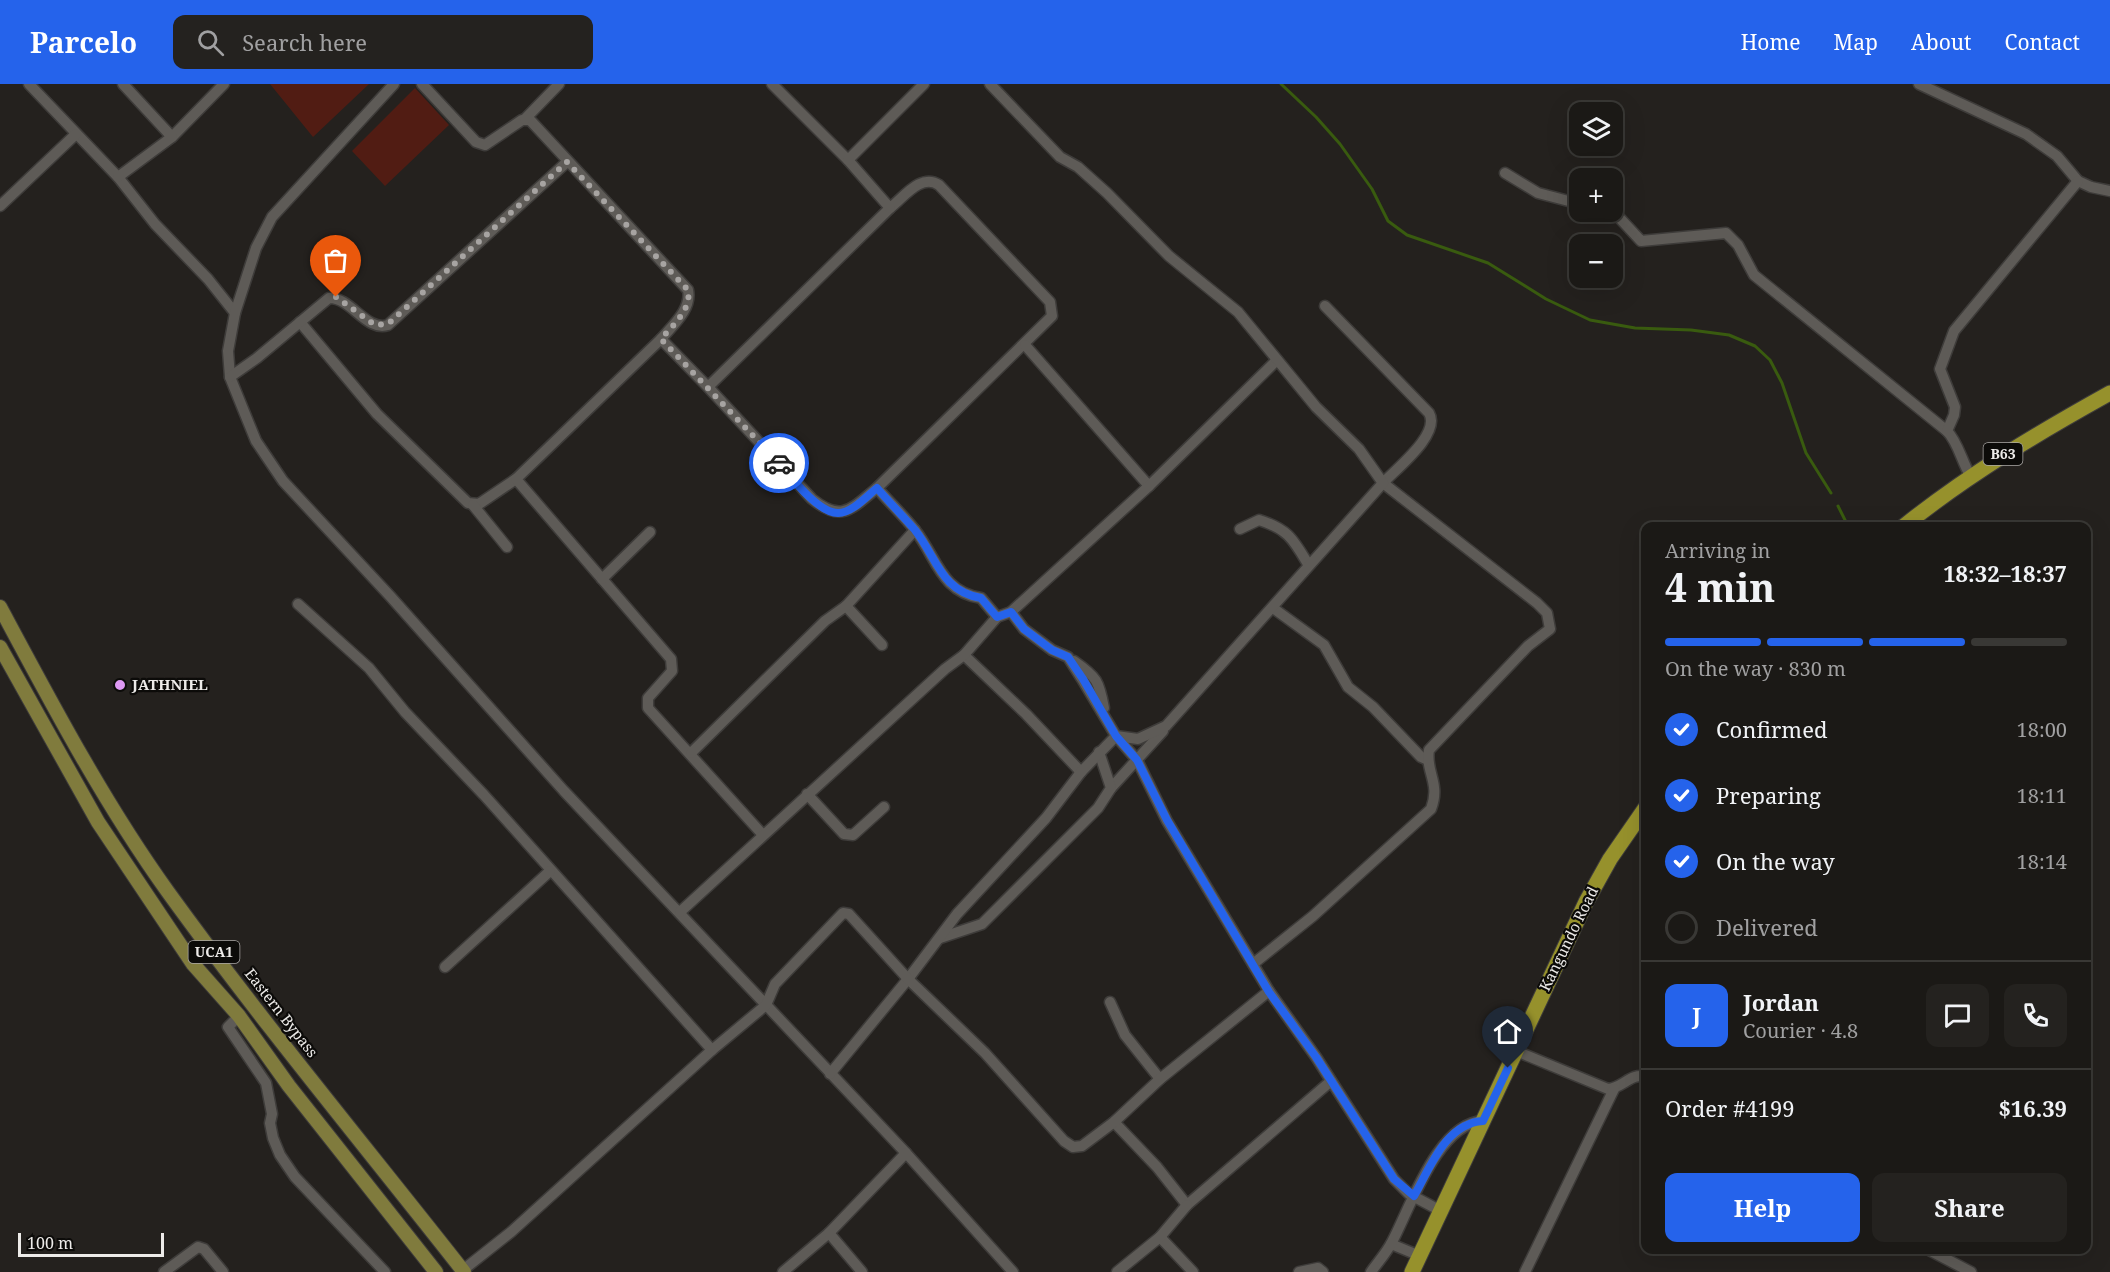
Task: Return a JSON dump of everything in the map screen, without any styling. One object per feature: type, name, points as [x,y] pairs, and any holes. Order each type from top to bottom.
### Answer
[{"type":"highway","name":"B63","points":[[1909,522],[1970,476],[2022,442],[2110,393]]},
{"type":"highway","name":"Kangundo Road","points":[[1412,1272],[1586,902],[1610,859],[1641,814]]},
{"type":"main road","name":"Eastern Bypass","points":[[0,607],[69,734],[167,891],[267,1024],[464,1271]]},
{"type":"main road","name":"UCA1","points":[[0,647],[99,822],[193,964],[239,1016],[289,1086],[436,1272]]},
{"type":"main road","points":[[424,1258],[441,1244]]},
{"type":"street","points":[[29,84],[118,177],[154,224],[208,279],[235,313]]},
{"type":"street","points":[[123,84],[172,137]]},
{"type":"street","points":[[118,177],[172,137],[224,84]]},
{"type":"street","points":[[394,84],[272,217],[256,248],[235,313],[228,351],[230,377],[256,441],[283,481],[390,596],[564,791],[906,1153],[1013,1272]]},
{"type":"street","points":[[422,84],[476,142],[485,145],[525,119],[559,84]]},
{"type":"street","points":[[772,84],[848,160],[890,208]]},
{"type":"street","points":[[848,160],[924,84]]},
{"type":"street","points":[[990,84],[1060,157],[1093,180],[1169,256],[1238,312],[1316,406],[1359,449],[1383,483],[1547,613],[1550,630],[1528,646],[1429,750],[1428,760],[1436,788],[1431,809],[1321,909],[1253,964]]},
{"type":"street","points":[[1919,84],[2026,134],[2057,156],[2078,181],[2091,188],[2110,190]]},
{"type":"street","points":[[473,505],[478,504],[516,478],[661,339],[688,306],[690,299],[688,290],[525,119]]},
{"type":"street","points":[[0,206],[76,134]]},
{"type":"street","points":[[230,377],[329,298],[336,297],[375,325],[388,324],[567,162]]},
{"type":"street","points":[[1504,173],[1538,193],[1569,201]]},
{"type":"street","points":[[661,339],[823,508],[839,513],[850,509],[877,488],[1025,345],[1052,316],[1050,302],[939,184],[932,180],[923,181],[890,208],[708,387]]},
{"type":"street","points":[[1947,431],[1955,407],[1940,369],[1954,331],[2078,181]]},
{"type":"street","points":[[1623,222],[1641,241],[1725,233],[1738,245],[1754,275],[1947,431],[1954,438],[1957,451],[1970,476]]},
{"type":"street","points":[[940,938],[982,924],[1090,816],[1111,788],[1196,696],[1224,659],[1273,608],[1308,564],[1426,437],[1432,420],[1429,413],[1325,306]]},
{"type":"street","points":[[300,322],[377,414],[473,505],[507,547]]},
{"type":"street","points":[[1025,345],[1149,486]]},
{"type":"street","points":[[680,912],[945,669],[964,655],[997,617],[1011,612],[1149,486],[1277,360]]},
{"type":"street","points":[[516,478],[671,659],[672,671],[646,703],[648,708],[763,835]]},
{"type":"street","points":[[877,488],[915,530],[943,575],[963,595],[981,598],[997,617]]},
{"type":"street","points":[[1240,529],[1259,520],[1277,525],[1290,535],[1308,564]]},
{"type":"street","points":[[691,753],[825,621],[846,606],[915,530]]},
{"type":"street","points":[[602,579],[650,532]]},
{"type":"street","points":[[298,604],[369,668],[405,712],[484,795],[712,1050]]},
{"type":"street","points":[[846,606],[882,645]]},
{"type":"street","points":[[1273,608],[1324,645],[1348,687],[1373,707],[1421,757],[1428,760]]},
{"type":"street","points":[[1011,612],[1024,629],[1052,650],[1068,657],[1116,736],[1137,760],[1167,820],[1269,992],[1331,1081],[1394,1179],[1414,1196],[1441,1211]]},
{"type":"street","points":[[964,655],[1081,772]]},
{"type":"street","points":[[1116,736],[1138,739],[1167,726]]},
{"type":"street","points":[[830,1074],[908,979],[957,914],[1046,818],[1081,772],[1116,736]]},
{"type":"street","points":[[1099,753],[1111,788]]},
{"type":"street","points":[[807,794],[844,834],[853,835],[884,807]]},
{"type":"street","points":[[445,968],[550,870]]},
{"type":"street","points":[[464,1271],[511,1232],[712,1050],[766,1005],[775,984],[843,913],[849,914],[908,979],[985,1053],[1064,1141],[1073,1147],[1082,1146],[1114,1122],[1160,1079],[1269,992]]},
{"type":"street","points":[[1110,1002],[1125,1035],[1160,1079]]},
{"type":"street","points":[[239,1016],[228,1027],[266,1083],[272,1114],[271,1131],[280,1155],[295,1177],[385,1272]]},
{"type":"street","points":[[1516,1051],[1604,1088],[1614,1089]]},
{"type":"street","points":[[1525,1272],[1614,1089],[1634,1076],[1641,1077]]},
{"type":"street","points":[[1117,1272],[1160,1237],[1187,1205],[1331,1081]]},
{"type":"street","points":[[1371,1272],[1391,1244],[1414,1196],[1448,1138],[1467,1124],[1483,1121]]},
{"type":"street","points":[[1114,1122],[1157,1167],[1187,1205]]},
{"type":"street","points":[[783,1272],[829,1233],[906,1153]]},
{"type":"street","points":[[829,1233],[862,1272]]},
{"type":"street","points":[[1160,1237],[1193,1272]]},
{"type":"street","points":[[1391,1244],[1420,1256]]},
{"type":"street","points":[[164,1272],[198,1247],[204,1249],[223,1272]]},
{"type":"street","points":[[1937,1254],[1971,1272]]},
{"type":"street","points":[[1299,1272],[1318,1268],[1323,1272]]},
{"type":"shaded area","points":[[270,84],[369,84],[313,137]]},
{"type":"shaded area","points":[[415,88],[449,125],[385,186],[352,151]]},
{"type":"waterway","points":[[1281,84],[1316,117],[1340,144],[1372,189],[1388,221],[1407,235],[1488,263],[1546,299],[1590,320],[1635,328],[1691,330],[1729,335],[1755,346],[1770,360],[1782,383],[1806,453],[1831,493]]},
{"type":"waterway","points":[[1838,506],[1846,522]]},
{"type":"way so far","points":[[336,297],[375,325],[388,324],[567,162],[688,290],[690,299],[688,306],[661,339],[779,463]]},
{"type":"place","name":"JATHNIEL","points":[[120,685]]},
{"type":"route","points":[[779,463],[812,499],[830,511],[839,513],[850,509],[877,488],[915,530],[943,575],[963,595],[981,598],[997,617],[1011,612],[1024,629],[1052,650],[1068,657],[1116,736],[1137,760],[1167,820],[1269,992],[1316,1057],[1394,1179],[1409,1194],[1414,1196],[1448,1138],[1467,1124],[1483,1121],[1508,1068]]}]
